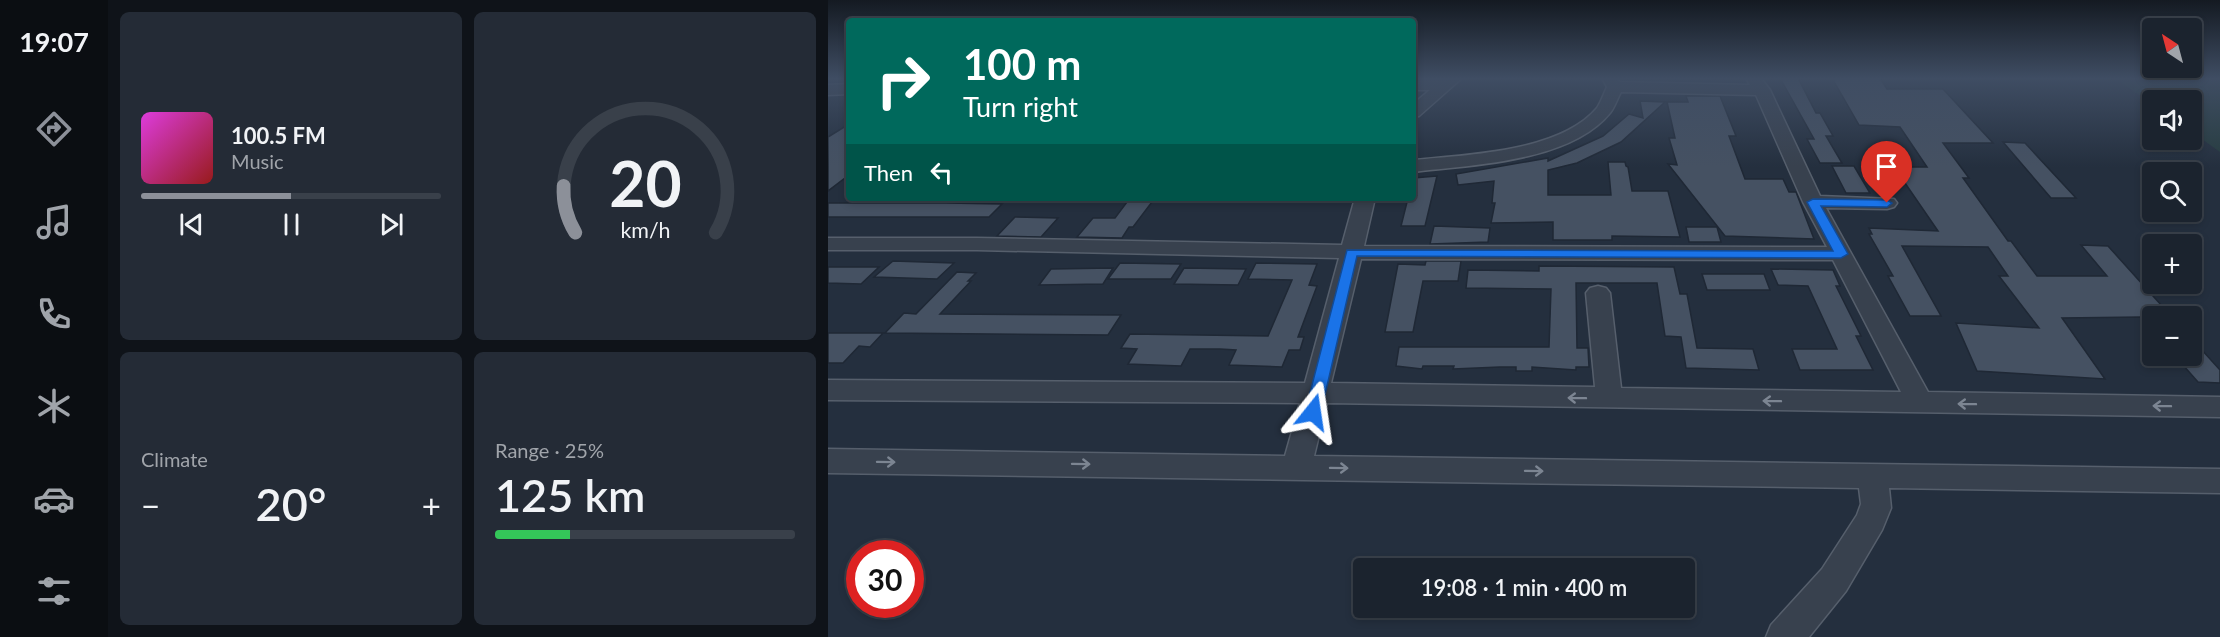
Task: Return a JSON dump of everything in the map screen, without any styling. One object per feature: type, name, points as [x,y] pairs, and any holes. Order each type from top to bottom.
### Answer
[{"type":"street","points":[[1416,166],[1487,157],[1525,150],[1558,140],[1600,117],[1607,108]]},
{"type":"street","points":[[1769,108],[1813,202],[1921,404]]},
{"type":"street","points":[[1298,467],[1364,201]]},
{"type":"street","points":[[1813,202],[1887,203]]},
{"type":"street","points":[[828,244],[977,244],[1352,252],[1841,254]]},
{"type":"street","points":[[1598,293],[1609,398]]},
{"type":"street","points":[[828,390],[1318,393],[1921,404],[2220,406]]},
{"type":"street","points":[[828,461],[2220,481]]},
{"type":"street","points":[[1784,637],[1806,616],[1835,582],[1877,507],[1877,495],[1868,477]]},
{"type":"green space","points":[[2202,108],[2220,108],[2220,152],[2202,139]]},
{"type":"building","points":[[1641,108],[1659,108],[1621,142],[1577,163],[1548,170],[1548,195],[1611,195],[1608,162],[1625,162],[1632,191],[1668,191],[1680,237],[1612,236],[1612,240],[1553,240],[1553,222],[1491,223],[1495,203],[1492,203],[1494,181],[1458,185],[1456,174],[1548,158],[1548,161],[1603,136],[1629,114],[1643,118]]},
{"type":"building","points":[[1668,108],[1725,108],[1736,136],[1729,136],[1745,179],[1783,179],[1789,192],[1796,192],[1814,239],[1725,236],[1668,164],[1677,165],[1669,138],[1675,138]]},
{"type":"building","points":[[1797,108],[1813,108],[1816,113],[1820,113],[1833,136],[1826,136],[1842,163],[1820,163],[1807,139],[1814,139]]},
{"type":"building","points":[[1849,108],[1960,108],[1993,143],[1943,143],[1969,178],[1963,178],[2008,241],[2011,241],[2037,276],[2107,276],[2081,245],[2108,246],[2142,284],[2142,294],[2151,294],[2162,306],[2142,306],[2142,317],[2062,318],[2105,379],[1977,371],[1956,323],[2039,328],[1999,276],[2008,276],[1988,247],[1902,246],[1941,316],[1910,316],[1888,276],[1893,276],[1869,234],[1872,234],[1869,228],[1938,231],[1894,167],[1927,167],[1900,127],[1859,125]]},
{"type":"building","points":[[846,126],[846,178],[828,191],[828,137]]},
{"type":"building","points":[[2003,142],[2025,143],[2076,198],[2051,198]]},
{"type":"building","points":[[1832,166],[1854,166],[1870,193],[1846,193]]},
{"type":"building","points":[[1437,176],[1425,226],[1401,226],[1407,201],[1416,201],[1416,178]]},
{"type":"building","points":[[1128,201],[1153,201],[1122,238],[1077,237],[1093,218],[1115,218]]},
{"type":"building","points":[[828,203],[1002,204],[989,217],[828,217]]},
{"type":"building","points":[[1015,217],[1058,218],[1041,237],[997,236]]},
{"type":"building","points":[[1434,226],[1490,228],[1488,242],[1430,244]]},
{"type":"building","points":[[1686,227],[1717,227],[1721,242],[1689,242]]},
{"type":"building","points":[[893,261],[954,263],[937,279],[874,277]]},
{"type":"building","points":[[1426,261],[1461,261],[1458,281],[1423,281],[1413,332],[1385,332],[1398,264],[1425,265]]},
{"type":"building","points":[[1120,263],[1181,264],[1171,279],[1108,279]]},
{"type":"building","points":[[1256,263],[1317,264],[1309,285],[1317,286],[1298,337],[1304,337],[1300,350],[1289,350],[1282,367],[1229,365],[1236,350],[1220,349],[1190,349],[1181,366],[1128,364],[1137,349],[1121,348],[1130,334],[1268,336],[1292,280],[1248,279]]},
{"type":"building","points":[[1539,266],[1674,267],[1680,294],[1687,294],[1697,348],[1753,349],[1759,370],[1686,368],[1681,337],[1665,336],[1657,283],[1576,283],[1577,348],[1588,348],[1589,367],[1576,367],[1576,370],[1532,367],[1532,371],[1516,371],[1516,367],[1453,369],[1454,366],[1423,366],[1422,369],[1396,366],[1399,347],[1549,347],[1551,289],[1466,288],[1468,270],[1539,271]]},
{"type":"building","points":[[828,267],[879,267],[861,284],[828,283]]},
{"type":"building","points":[[1113,268],[1103,284],[1039,285],[1051,269]]},
{"type":"building","points":[[1184,268],[1246,269],[1238,285],[1174,284]]},
{"type":"building","points":[[1771,269],[1833,270],[1840,286],[1836,286],[1861,336],[1856,336],[1873,370],[1800,370],[1792,349],[1837,349],[1808,286],[1778,285]]},
{"type":"building","points":[[957,272],[976,273],[940,314],[1121,315],[1108,335],[885,333],[904,313],[916,314]]},
{"type":"building","points":[[1702,274],[1764,274],[1770,290],[1707,290]]},
{"type":"building","points":[[828,333],[883,333],[870,347],[859,346],[843,363],[828,363]]},
{"type":"building","points":[[2202,350],[2220,370],[2220,383],[2198,382],[2184,366],[2202,366]]},
{"type":"route","points":[[1313,412],[1352,252],[1841,254],[1813,202],[1887,203]]}]
